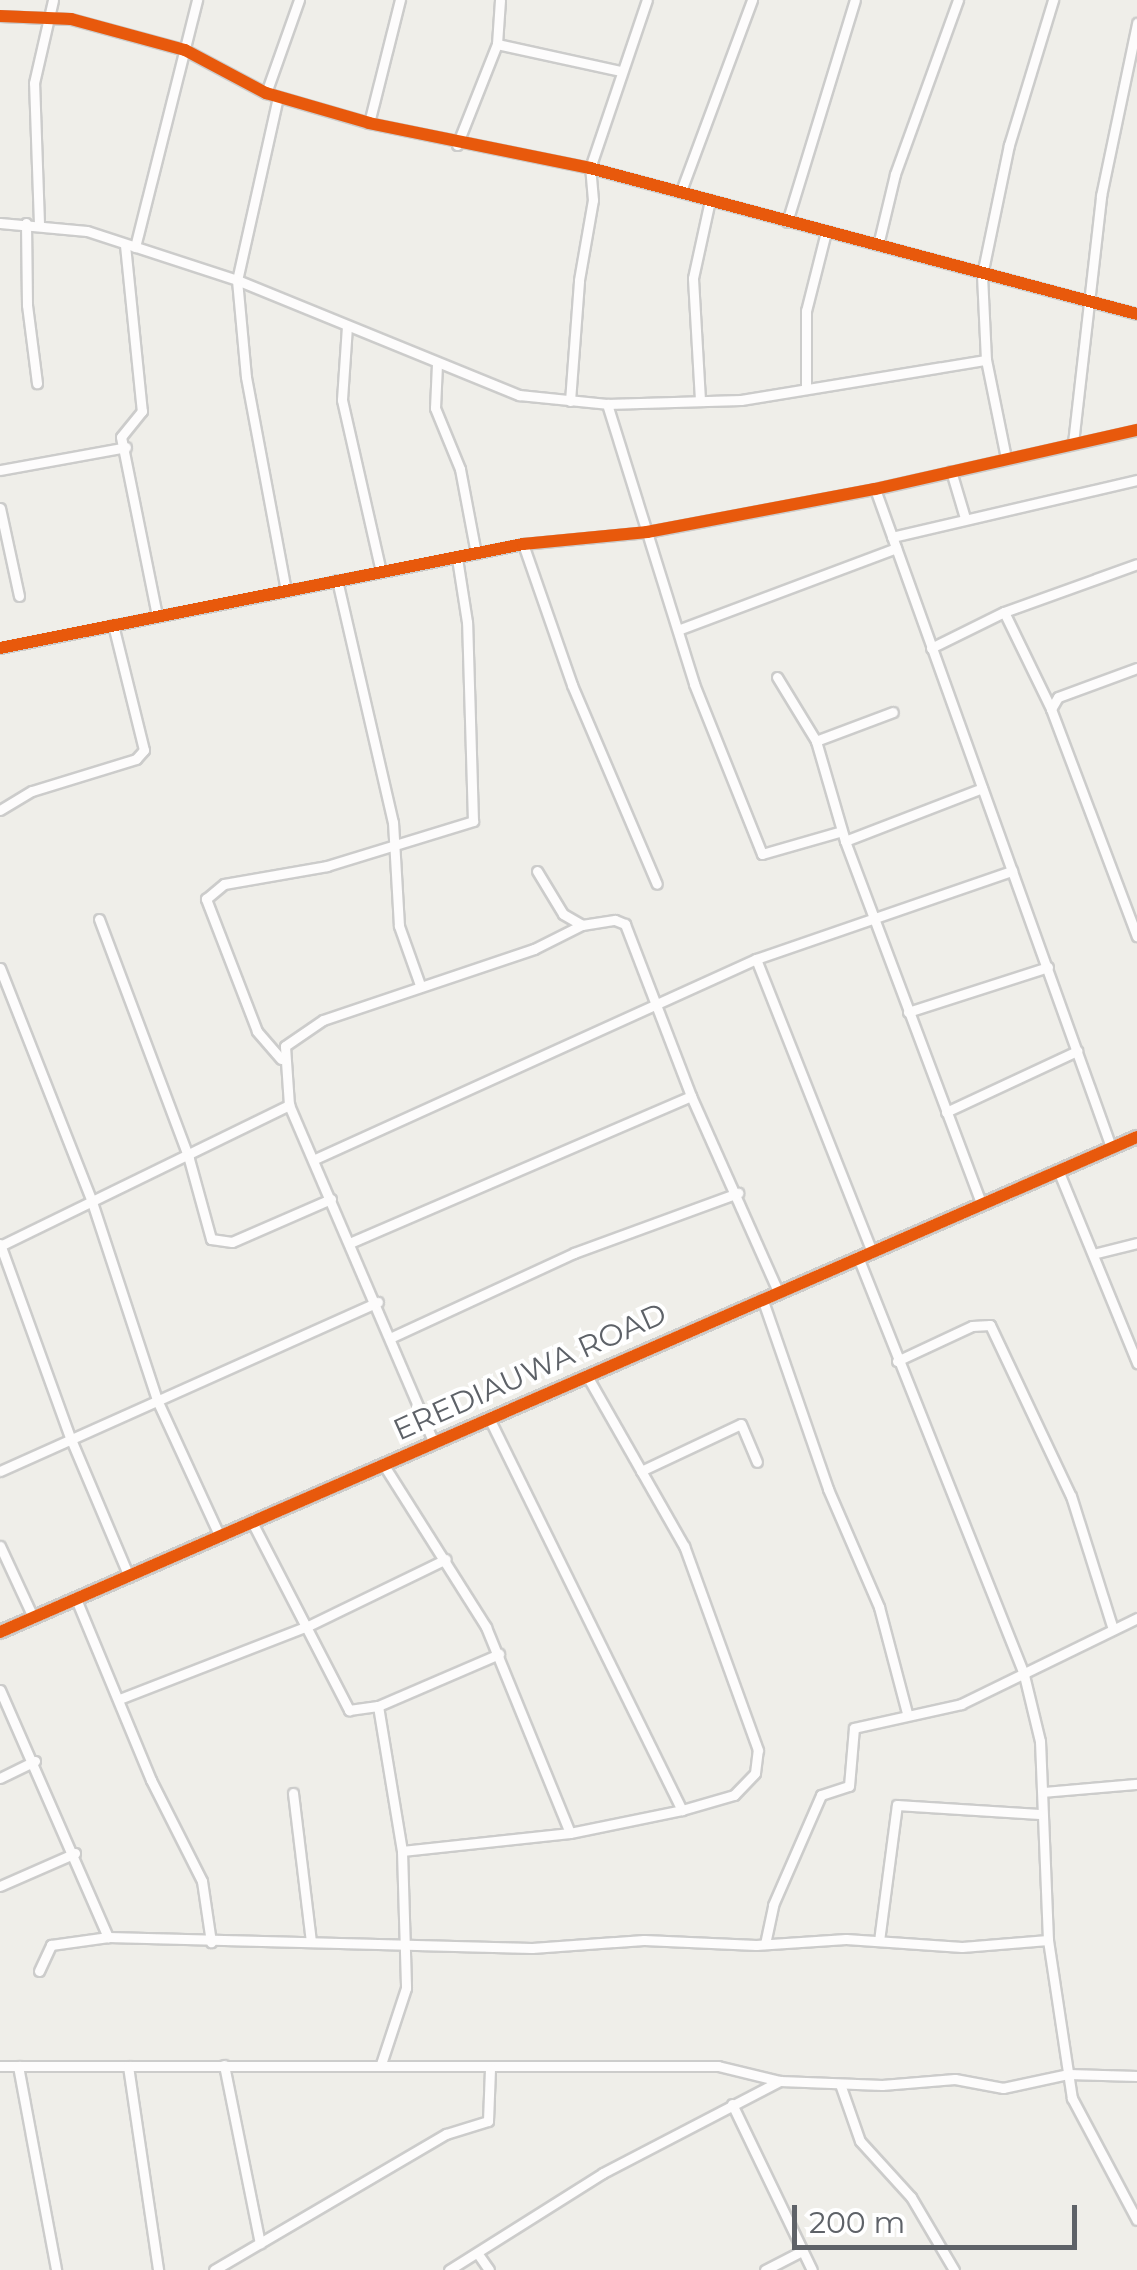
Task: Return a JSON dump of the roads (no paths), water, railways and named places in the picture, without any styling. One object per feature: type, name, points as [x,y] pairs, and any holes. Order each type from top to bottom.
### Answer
[{"type":"street","points":[[39,224],[34,83],[52,0]]},
{"type":"street","points":[[156,616],[121,433],[142,411],[130,246],[197,0]]},
{"type":"street","points":[[266,93],[299,0]]},
{"type":"street","points":[[368,124],[400,0]]},
{"type":"street","points":[[457,146],[498,44],[500,0]]},
{"type":"street","points":[[570,400],[579,280],[594,200],[590,168],[646,0]]},
{"type":"street","points":[[682,192],[752,0]]},
{"type":"street","points":[[787,222],[855,0]]},
{"type":"street","points":[[878,245],[894,174],[958,0]]},
{"type":"street","points":[[1006,458],[986,360],[982,274],[1009,145],[1053,0]]},
{"type":"street","points":[[0,16],[70,19],[185,50],[266,93],[368,124],[457,146],[590,168],[1137,314]]},
{"type":"street","points":[[1073,443],[1086,303],[1137,24]]},
{"type":"street","points":[[498,44],[621,71]]},
{"type":"street","points":[[278,97],[236,280],[246,377],[286,590]]},
{"type":"street","points":[[700,400],[693,278],[710,200]]},
{"type":"street","points":[[0,223],[39,224],[130,246],[236,280],[519,395],[606,404],[700,400],[986,360]]},
{"type":"street","points":[[26,223],[27,305],[37,383]]},
{"type":"street","points":[[806,387],[806,311],[826,232]]},
{"type":"street","points":[[347,326],[342,400],[381,571]]},
{"type":"street","points":[[437,364],[435,408],[460,469],[476,554]]},
{"type":"street","points":[[606,404],[678,630],[762,854],[844,836],[982,788]]},
{"type":"street","points":[[0,648],[523,544],[647,532],[875,488],[1137,430]]},
{"type":"street","points":[[0,470],[126,447]]},
{"type":"street","points":[[950,471],[965,518]]},
{"type":"street","points":[[892,537],[1137,480]]},
{"type":"street","points":[[875,488],[1111,1148]]},
{"type":"street","points":[[0,508],[20,596]]},
{"type":"street","points":[[523,544],[572,685],[658,884]]},
{"type":"street","points":[[678,630],[896,548]]},
{"type":"street","points":[[433,1440],[378,1302],[289,1106],[281,1059],[257,1031],[206,898],[224,884],[393,847],[461,827],[474,815],[467,622],[457,558]]},
{"type":"street","points":[[931,648],[1004,612],[1137,564]]},
{"type":"street","points":[[337,580],[363,674],[393,847],[399,926],[420,985]]},
{"type":"street","points":[[1004,612],[1051,710],[1132,912],[1137,936]]},
{"type":"street","points":[[0,810],[32,791],[136,759],[144,750],[113,625]]},
{"type":"street","points":[[1051,710],[1058,697],[1137,668]]},
{"type":"street","points":[[778,677],[816,741],[873,919],[981,1202]]},
{"type":"street","points":[[816,741],[893,712]]},
{"type":"street","points":[[315,1159],[656,1001],[756,960],[1012,871]]},
{"type":"street","points":[[537,872],[564,914],[582,924]]},
{"type":"street","points":[[99,920],[189,1159],[211,1239],[220,1244],[331,1199]]},
{"type":"street","points":[[281,1059],[290,1038],[323,1020],[534,949],[582,924],[625,924],[690,1096],[738,1193],[778,1291]]},
{"type":"street","points":[[756,960],[871,1249]]},
{"type":"street","points":[[908,1012],[1048,966]]},
{"type":"street","points":[[0,968],[92,1202],[157,1400],[220,1537]]},
{"type":"street","points":[[946,1112],[1077,1051]]},
{"type":"street","points":[[352,1242],[690,1096]]},
{"type":"street","points":[[129,1578],[70,1438],[0,1245],[189,1159],[289,1106]]},
{"type":"street","name":"EREDIAUWA ROAD","points":[[0,1632],[488,1416],[590,1380],[857,1254],[1137,1137]]},
{"type":"street","points":[[1058,1170],[1137,1363]]},
{"type":"street","points":[[390,1338],[574,1253],[738,1193]]},
{"type":"street","points":[[1093,1254],[1137,1242]]},
{"type":"street","points":[[857,1254],[1024,1674],[1040,1740],[1043,1792],[1039,1814],[1048,1940],[1068,2074],[1091,2141],[1137,2220]]},
{"type":"street","points":[[762,1298],[828,1490],[879,1607],[907,1713]]},
{"type":"street","points":[[0,1471],[378,1302]]},
{"type":"street","points":[[897,1360],[972,1326],[990,1325],[1071,1496],[1098,1564],[1113,1629]]},
{"type":"street","points":[[402,1851],[570,1833],[682,1810],[751,1784],[758,1750],[684,1546],[590,1380]]},
{"type":"street","points":[[488,1416],[682,1810]]},
{"type":"street","points":[[640,1471],[741,1424],[757,1462]]},
{"type":"street","points":[[382,1464],[446,1559],[499,1654],[570,1833]]},
{"type":"street","points":[[252,1522],[349,1710],[378,1706],[499,1654]]},
{"type":"street","points":[[0,1546],[33,1617]]},
{"type":"street","points":[[122,1698],[308,1626],[446,1559]]},
{"type":"street","points":[[76,1599],[122,1698],[151,1780],[202,1881],[211,1942]]},
{"type":"street","points":[[766,1944],[774,1905],[820,1795],[849,1786],[854,1728],[907,1713],[961,1704],[1137,1618]]},
{"type":"street","points":[[0,1690],[35,1761],[108,1937]]},
{"type":"street","points":[[378,1706],[402,1851],[403,2007],[382,2064]]},
{"type":"street","points":[[0,1778],[35,1761]]},
{"type":"street","points":[[1043,1792],[1137,1784]]},
{"type":"street","points":[[293,1793],[311,1941]]},
{"type":"street","points":[[879,1941],[897,1806],[1039,1814]]},
{"type":"street","points":[[0,1886],[74,1853]]},
{"type":"street","points":[[39,1971],[51,1945],[108,1937],[532,1948],[644,1940],[766,1944],[879,1941],[962,1947],[1048,1940]]},
{"type":"street","points":[[224,2065],[260,2243]]},
{"type":"street","points":[[0,2066],[718,2066],[780,2081],[840,2084],[955,2078],[1003,2088],[1068,2074],[1137,2076]]},
{"type":"street","points":[[18,2066],[56,2270]]},
{"type":"street","points":[[128,2066],[158,2270]]},
{"type":"street","points":[[214,2270],[446,2134],[488,2121],[490,2068]]},
{"type":"street","points":[[448,2270],[602,2173],[780,2081]]},
{"type":"street","points":[[840,2084],[854,2131],[911,2197],[954,2270]]},
{"type":"street","points":[[732,2104],[812,2270]]},
{"type":"street","points":[[766,2270],[802,2251]]},
{"type":"street","points":[[478,2254],[489,2270]]}]
